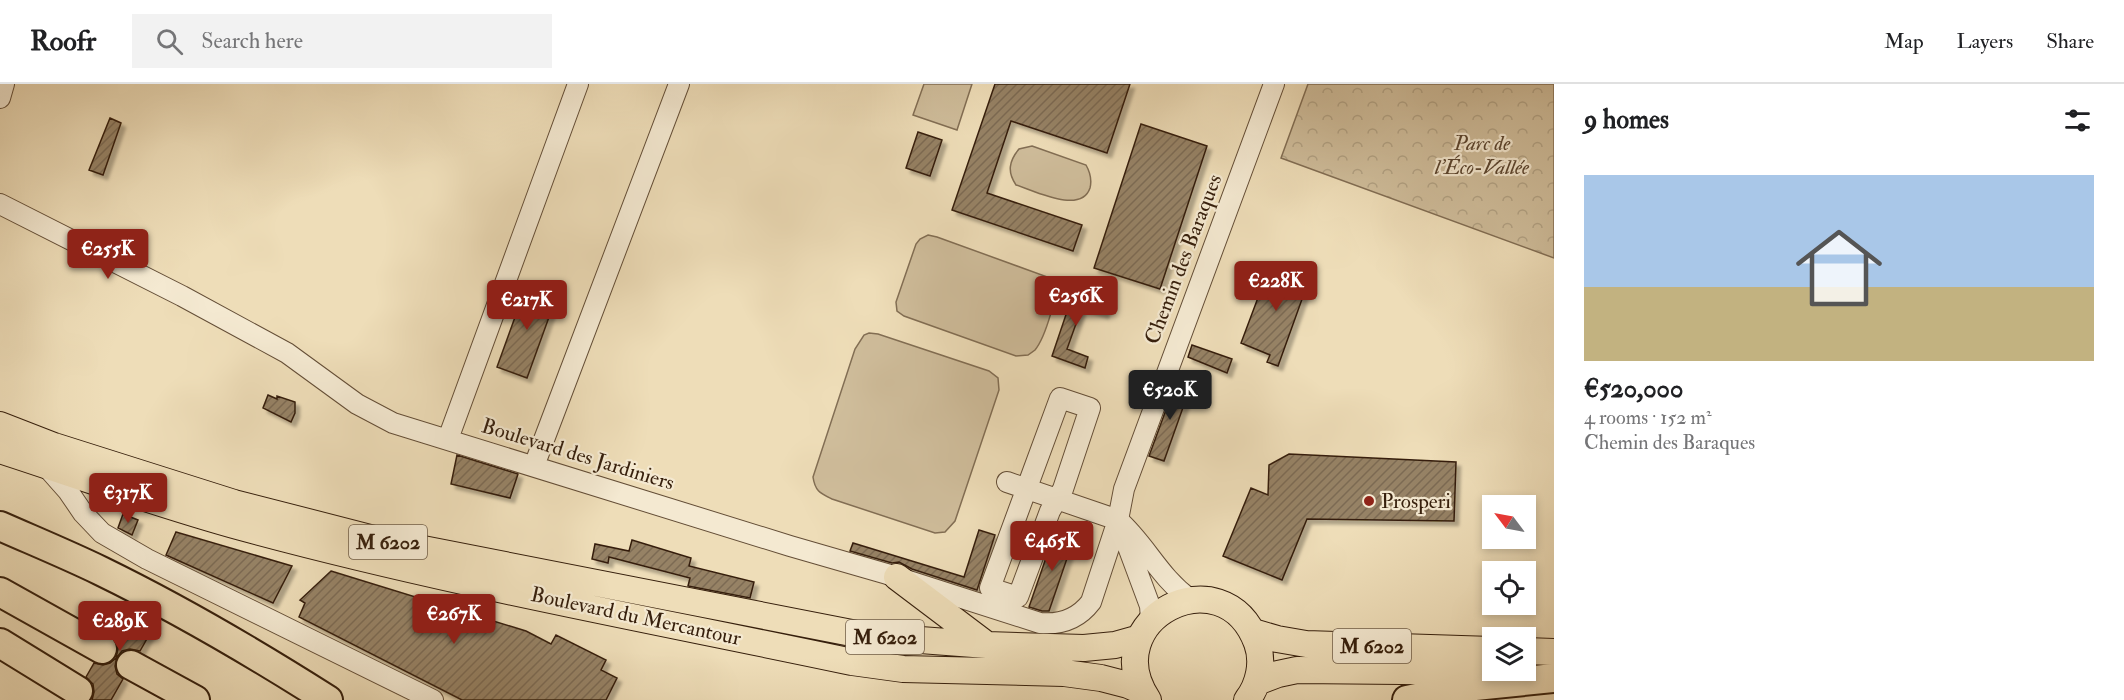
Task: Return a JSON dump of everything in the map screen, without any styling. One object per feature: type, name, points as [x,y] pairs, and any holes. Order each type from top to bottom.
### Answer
[{"type":"highway","points":[[0,526],[99,570],[229,638],[328,700]]},
{"type":"highway","points":[[0,591],[102,649]]},
{"type":"highway","points":[[0,643],[78,691]]},
{"type":"highway","points":[[131,665],[195,700]]},
{"type":"highway","points":[[1407,700],[1475,686],[1554,678]]},
{"type":"main road","name":"Boulevard du Mercantour","points":[[0,425],[54,446],[234,503],[382,541],[867,636],[987,645],[1084,648],[1115,645],[1146,629],[1169,607],[1191,600]]},
{"type":"main road","name":"Boulevard du Mercantour","points":[[0,450],[229,524],[373,561],[840,659],[903,669],[1064,673],[1101,678],[1128,685],[1145,695]]},
{"type":"main road","points":[[897,577],[987,645]]},
{"type":"main road","points":[[1191,600],[1203,599],[1227,606],[1246,622],[1253,632],[1260,656],[1260,665],[1252,691]]},
{"type":"main road","points":[[1145,695],[1136,673],[1135,655],[1146,629]]},
{"type":"main road","name":"M 6202","points":[[1253,632],[1306,644],[1482,650]]},
{"type":"main road","points":[[1536,651],[1554,652]]},
{"type":"main road","name":"M 6202","points":[[1252,691],[1278,674],[1297,670],[1554,673]]},
{"type":"street","points":[[0,98],[4,84]]},
{"type":"street","points":[[448,440],[578,84]]},
{"type":"street","points":[[534,466],[679,84]]},
{"type":"street","name":"Chemin des Baraques","points":[[1118,520],[1124,489],[1274,84]]},
{"type":"street","name":"Boulevard des Jardiniers","points":[[0,204],[287,353],[374,414],[393,423],[1040,622],[1052,624],[1064,622],[1085,610],[1091,602],[1118,520]]},
{"type":"street","points":[[1060,398],[1090,408],[1059,499],[1050,510],[1018,597],[990,588],[1060,398]]},
{"type":"street","points":[[45,465],[102,533],[147,559],[433,700]]},
{"type":"street","points":[[1007,482],[1118,520],[1132,533],[1156,567],[1174,587],[1191,600]]},
{"type":"street","points":[[1118,520],[1150,606],[1146,629]]},
{"type":"green space","points":[[924,84],[972,84],[957,130],[913,115]]},
{"type":"green space","name":"Parc de l'Éco-Vallée","points":[[1308,84],[1554,84],[1554,258],[1281,158]]},
{"type":"green space","points":[[1032,146],[1086,165],[1091,182],[1085,196],[1077,200],[1067,200],[1016,185],[1010,171],[1013,158],[1019,149]]},
{"type":"green space","points":[[928,235],[1053,279],[1055,294],[1053,304],[1047,326],[1035,350],[1028,355],[1016,356],[904,316],[897,311],[896,302],[916,244]]},
{"type":"green space","points":[[869,333],[989,371],[998,378],[999,390],[955,521],[945,532],[935,533],[832,499],[821,493],[815,485],[813,477],[855,349],[864,335]]},
{"type":"building","points":[[995,84],[1130,84],[1107,153],[1011,121],[987,193],[1082,225],[1073,251],[952,210]]},
{"type":"building","points":[[110,118],[121,123],[103,175],[89,170]]},
{"type":"building","points":[[1141,124],[1207,146],[1160,289],[1094,268]]},
{"type":"building","points":[[918,132],[942,140],[930,176],[906,168]]},
{"type":"building","points":[[1271,263],[1310,277],[1278,366],[1267,362],[1270,355],[1241,343]]},
{"type":"building","points":[[527,284],[557,295],[527,378],[497,367]]},
{"type":"building","points":[[1074,291],[1108,302],[1104,314],[1082,307],[1067,349],[1088,357],[1085,368],[1052,356]]},
{"type":"building","points":[[1192,345],[1232,359],[1227,373],[1188,357]]},
{"type":"building","points":[[1177,380],[1191,385],[1164,461],[1149,456]]},
{"type":"building","points":[[268,395],[295,402],[295,413],[291,422],[263,408]]},
{"type":"building","points":[[1289,454],[1456,462],[1454,521],[1307,519],[1282,580],[1223,556],[1251,488],[1268,495],[1269,465]]},
{"type":"building","points":[[457,455],[518,474],[510,498],[451,484]]},
{"type":"building","points":[[123,514],[138,520],[132,535],[118,528]]},
{"type":"building","points":[[979,530],[995,535],[977,590],[912,569],[899,562],[892,563],[850,551],[853,543],[964,577]]},
{"type":"building","points":[[176,532],[292,566],[273,603],[166,555]]},
{"type":"building","points":[[1055,532],[1074,538],[1049,611],[1042,611],[1029,607]]},
{"type":"building","points":[[632,540],[691,558],[689,566],[754,582],[750,598],[688,586],[690,578],[609,557],[608,563],[592,559],[595,544],[629,551]]},
{"type":"building","points":[[331,571],[526,631],[551,644],[556,635],[606,660],[601,670],[617,678],[606,700],[462,700],[299,617],[305,603],[300,600]]},
{"type":"building","points":[[127,606],[156,623],[140,651],[130,649],[122,651],[117,657],[115,666],[117,674],[123,679],[111,700],[92,700],[93,684],[86,677],[94,663],[103,665],[116,658],[118,648],[116,640],[110,635]]},
{"type":"place","name":"Prosperi","points":[[1369,501]]}]
